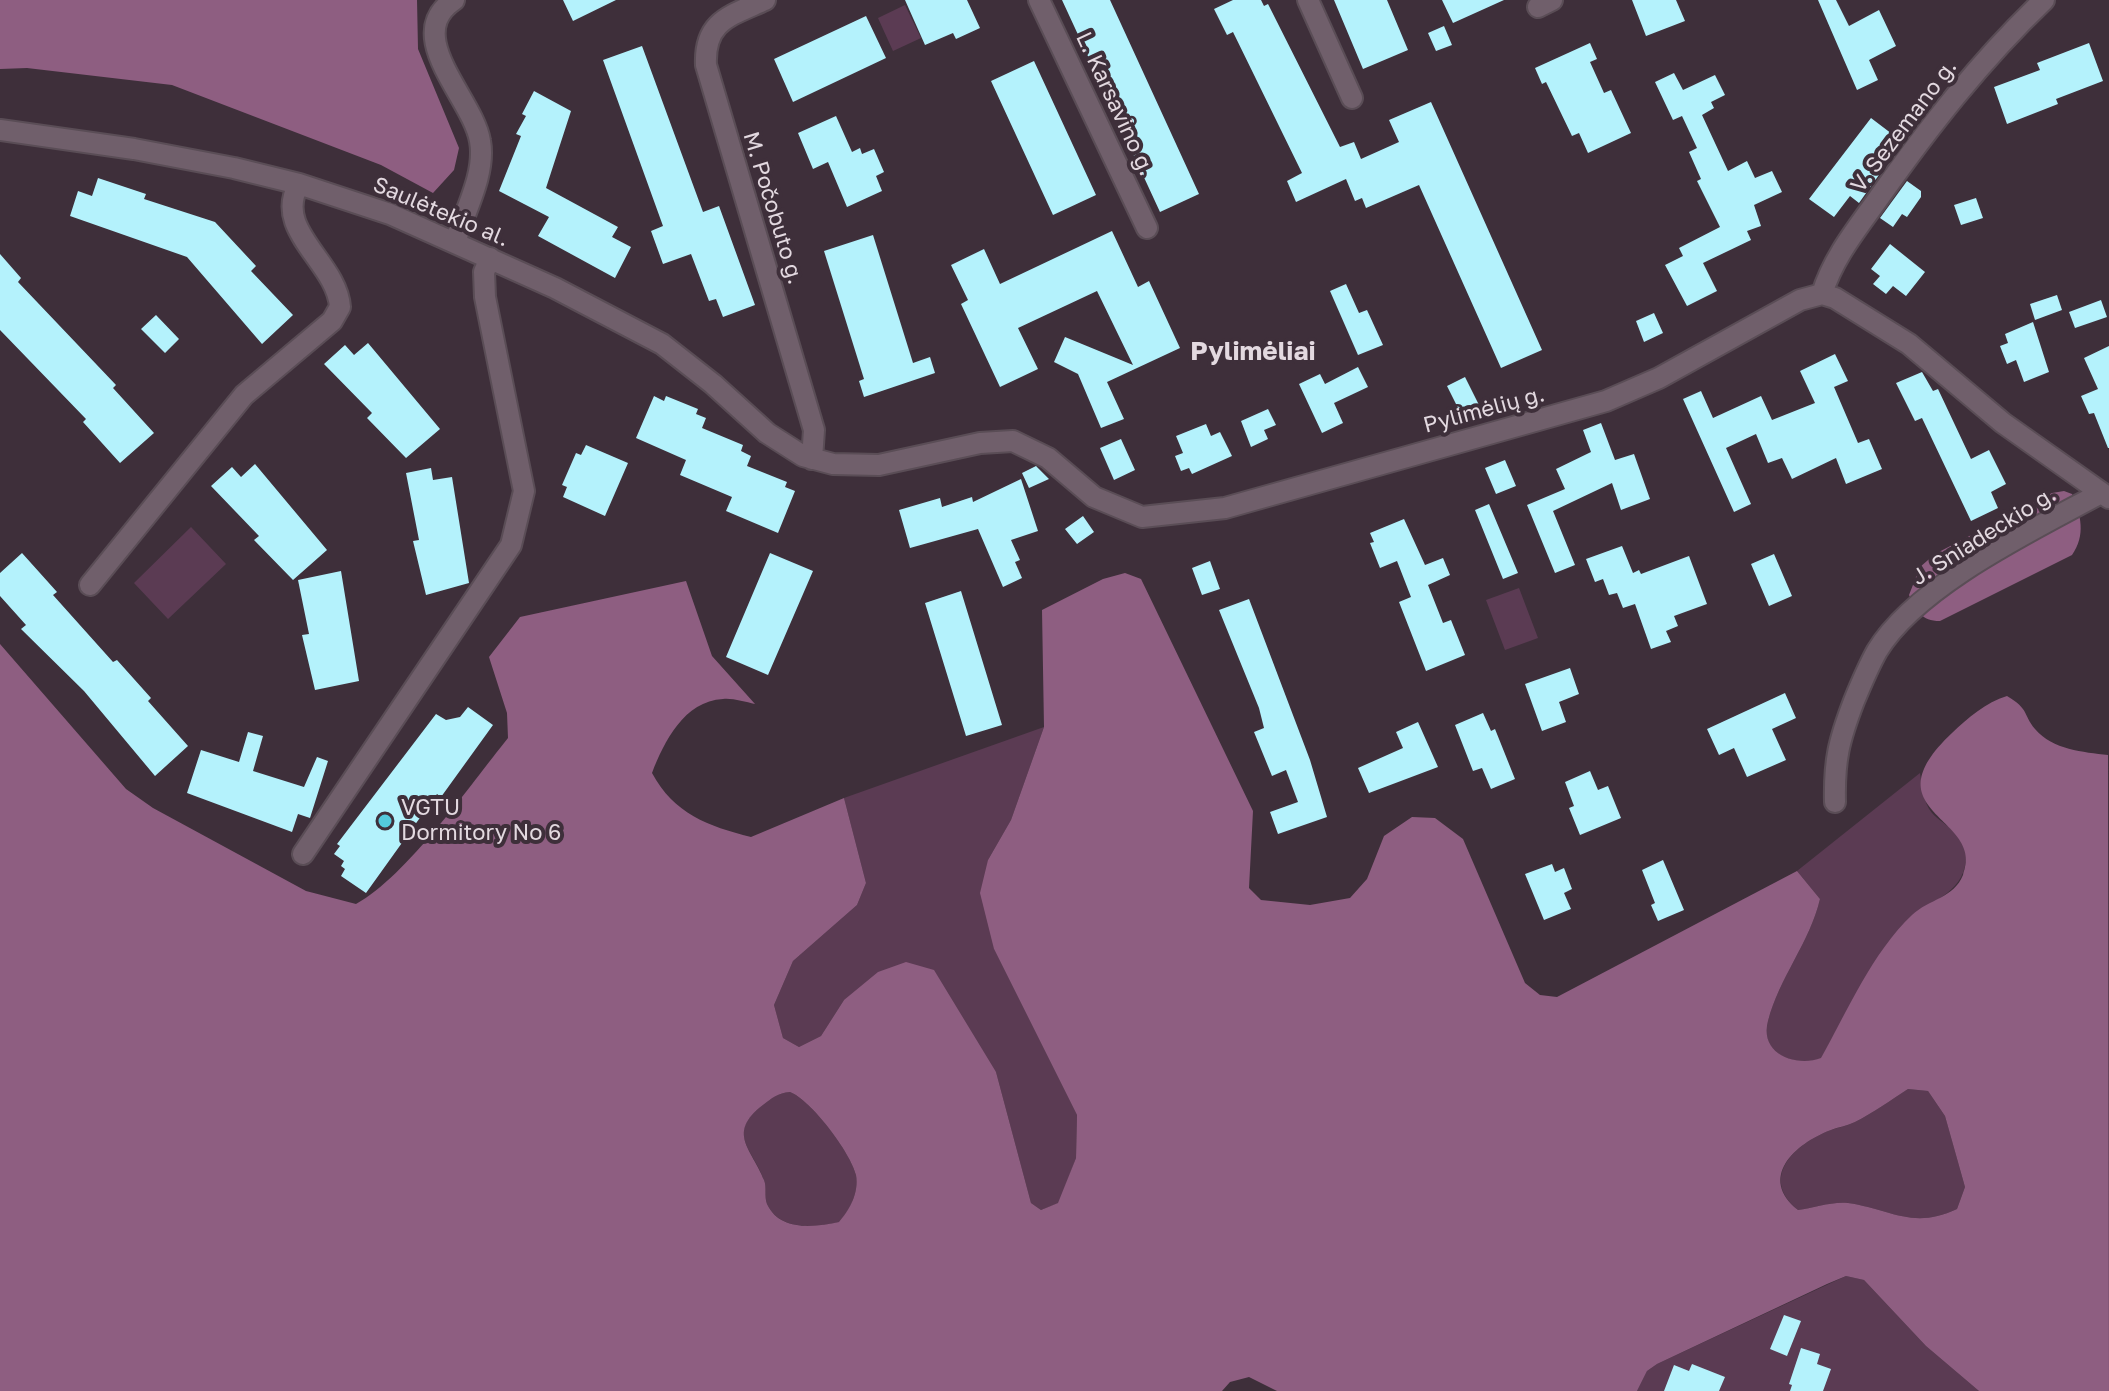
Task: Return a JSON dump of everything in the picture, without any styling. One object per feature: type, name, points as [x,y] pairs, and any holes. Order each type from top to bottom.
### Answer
[{"type":"street","points":[[454,0],[437,17],[433,34],[437,52],[475,124],[481,163],[455,242]]},
{"type":"street","name":"M. Počobuto g.","points":[[765,0],[717,25],[705,48],[706,65],[814,430],[812,459]]},
{"type":"street","name":"L. Karsavino g.","points":[[1039,0],[1147,228]]},
{"type":"street","points":[[1308,0],[1352,98]]},
{"type":"street","name":"V. Sezemano g.","points":[[1822,294],[1830,267],[1907,158],[1964,86],[2044,0]]},
{"type":"street","name":"Saulėtekio al.","points":[[0,130],[134,149],[299,184],[390,214],[612,316],[662,344],[788,449],[812,459]]},
{"type":"street","points":[[90,585],[220,421],[244,395],[332,321],[340,307],[334,278],[297,229],[292,196],[299,184]]},
{"type":"street","points":[[303,854],[511,545],[524,491],[485,297],[484,272],[490,258]]},
{"type":"street","points":[[1822,294],[1835,298],[1909,344],[2003,423],[2105,495]]},
{"type":"street","name":"Pylimėlių g.","points":[[812,459],[854,467],[879,465],[980,443],[1013,441],[1048,458],[1094,497],[1142,517],[1225,508],[1606,401],[1659,378],[1800,300],[1822,294]]},
{"type":"street","name":"J. Sniadeckio g.","points":[[1835,802],[1834,761],[1847,719],[1878,649],[1897,625],[1936,590],[2105,495]]},
{"type":"shaded area","points":[[0,0],[417,0],[418,49],[459,148],[454,170],[433,193],[381,165],[172,85],[27,68],[0,69]]},
{"type":"shaded area","points":[[905,5],[921,38],[893,51],[878,18]]},
{"type":"shaded area","points":[[2064,491],[2072,494],[2081,525],[2072,555],[1940,621],[1920,614],[1909,595],[1920,567],[1935,554],[2052,493]]},
{"type":"shaded area","points":[[191,527],[226,564],[168,619],[134,583]]},
{"type":"shaded area","points":[[1125,573],[1141,579],[1253,811],[1249,888],[1261,900],[1310,905],[1350,898],[1367,879],[1384,836],[1412,817],[1435,818],[1463,839],[1525,983],[1540,995],[1557,997],[1797,871],[1820,899],[1809,930],[1773,1005],[1767,1033],[1774,1050],[1782,1056],[1801,1061],[1821,1058],[1862,983],[1898,930],[1912,915],[1954,889],[1963,875],[1966,855],[1959,839],[1924,798],[1921,781],[1929,760],[1952,733],[1985,706],[2007,696],[2019,705],[2035,729],[2050,742],[2069,749],[2108,755],[2109,1391],[1979,1391],[1926,1346],[1864,1280],[1846,1276],[1657,1364],[1647,1371],[1637,1391],[1277,1391],[1249,1377],[1230,1382],[1222,1391],[0,1391],[0,644],[126,789],[153,808],[306,891],[356,904],[396,873],[416,852],[508,738],[507,713],[489,657],[520,617],[686,581],[712,656],[755,704],[723,699],[697,707],[669,736],[652,773],[671,799],[694,816],[751,837],[844,798],[866,883],[857,905],[793,961],[774,1005],[783,1038],[799,1047],[821,1036],[844,1000],[878,972],[906,962],[934,970],[996,1072],[1031,1203],[1041,1210],[1058,1203],[1076,1158],[1077,1115],[994,949],[980,893],[988,860],[1011,820],[1044,727],[1042,610],[1103,579]],"holes":[[[1908,1089],[1928,1091],[1945,1116],[1965,1187],[1957,1209],[1927,1218],[1914,1218],[1848,1203],[1798,1210],[1786,1198],[1781,1186],[1781,1174],[1794,1153],[1817,1136],[1855,1122]],[[790,1092],[819,1116],[853,1165],[857,1182],[855,1194],[839,1222],[809,1226],[789,1223],[773,1213],[767,1204],[764,1180],[744,1133],[752,1115],[763,1105],[772,1098]]]},
{"type":"shaded area","points":[[1519,588],[1538,638],[1505,650],[1486,600]]},
{"type":"shaded area","points":[[1044,727],[1011,820],[988,860],[994,949],[1077,1115],[1076,1158],[1059,1203],[1041,1210],[1031,1203],[996,1072],[844,1000],[821,1036],[799,1047],[783,1038],[774,1005],[793,961],[857,905],[866,883],[844,798]]},
{"type":"shaded area","points":[[1920,773],[1929,809],[1958,836],[1965,847],[1965,867],[1961,877],[1955,886],[1920,912],[1897,935],[1862,986],[1821,1059],[1801,1061],[1782,1056],[1769,1042],[1768,1021],[1820,899],[1797,871]]},
{"type":"shaded area","points":[[1908,1089],[1928,1091],[1945,1116],[1965,1187],[1957,1209],[1927,1218],[1902,1216],[1848,1203],[1798,1210],[1787,1198],[1782,1186],[1786,1163],[1794,1153],[1817,1136],[1855,1122]]},
{"type":"shaded area","points":[[790,1092],[819,1116],[853,1165],[857,1182],[855,1194],[840,1222],[810,1226],[789,1223],[773,1213],[767,1204],[764,1180],[744,1133],[752,1115],[772,1098]]},
{"type":"shaded area","points":[[1846,1276],[1864,1280],[1926,1346],[1979,1391],[1637,1391],[1647,1371],[1657,1364]]},
{"type":"building","points":[[563,0],[616,0],[573,21]]},
{"type":"building","points":[[905,0],[967,0],[980,28],[956,39],[953,33],[925,45]]},
{"type":"building","points":[[1062,0],[1110,0],[1199,194],[1160,212]]},
{"type":"building","points":[[1233,0],[1261,0],[1264,6],[1268,4],[1340,147],[1354,142],[1361,159],[1399,142],[1389,120],[1431,102],[1542,350],[1501,368],[1419,185],[1366,208],[1362,198],[1355,201],[1346,179],[1296,202],[1287,181],[1302,173],[1233,32],[1227,35],[1214,9]]},
{"type":"building","points":[[1334,0],[1387,0],[1408,50],[1363,69]]},
{"type":"building","points":[[1442,0],[1504,0],[1453,23]]},
{"type":"building","points":[[1632,0],[1676,0],[1685,21],[1646,36]]},
{"type":"building","points":[[1818,0],[1836,0],[1849,26],[1879,10],[1896,46],[1869,60],[1878,80],[1857,90]]},
{"type":"building","points":[[866,16],[886,58],[793,102],[774,59]]},
{"type":"building","points":[[1444,26],[1452,45],[1436,51],[1428,33]]},
{"type":"building","points":[[1590,43],[1597,59],[1590,62],[1604,93],[1611,90],[1631,133],[1588,153],[1579,133],[1572,136],[1546,82],[1542,84],[1535,68]]},
{"type":"building","points":[[2089,43],[2103,81],[2056,99],[2058,104],[2007,124],[1994,87],[2040,70],[2037,63]]},
{"type":"building","points":[[642,46],[703,212],[719,206],[755,305],[723,317],[716,299],[709,301],[691,254],[663,264],[651,231],[663,226],[603,60]]},
{"type":"building","points":[[1034,61],[1096,195],[1053,215],[991,81]]},
{"type":"building","points":[[1674,73],[1683,90],[1715,75],[1725,95],[1711,102],[1714,108],[1702,115],[1728,171],[1747,161],[1755,178],[1772,171],[1782,192],[1754,205],[1761,226],[1747,231],[1751,240],[1703,263],[1717,291],[1687,306],[1665,265],[1683,256],[1679,248],[1720,227],[1697,181],[1701,179],[1689,152],[1697,148],[1682,116],[1673,120],[1655,82]]},
{"type":"building","points":[[534,91],[571,111],[546,188],[618,227],[612,237],[631,247],[615,278],[538,236],[549,217],[499,191],[521,136],[516,134],[526,116],[522,114]]},
{"type":"building","points":[[836,116],[852,152],[860,148],[862,154],[874,149],[884,172],[876,176],[882,191],[847,207],[828,162],[813,169],[798,133]]},
{"type":"building","points":[[1871,118],[1896,137],[1878,159],[1886,165],[1859,203],[1850,196],[1834,217],[1809,199]]},
{"type":"building","points":[[98,178],[146,194],[144,199],[215,222],[256,266],[251,271],[293,315],[262,344],[187,257],[70,216],[78,191],[92,196]]},
{"type":"building","points":[[1907,181],[1921,191],[1921,197],[1907,217],[1902,214],[1893,227],[1880,218]]},
{"type":"building","points":[[1976,198],[1983,218],[1961,225],[1954,205]]},
{"type":"building","points":[[1112,231],[1138,287],[1149,281],[1180,348],[1107,382],[1124,419],[1101,428],[1078,374],[1054,362],[1065,337],[1133,365],[1097,291],[1018,328],[1038,369],[1000,387],[961,304],[968,300],[951,265],[984,249],[1000,284]]},
{"type":"building","points":[[873,235],[913,363],[930,357],[935,373],[864,397],[859,381],[864,379],[824,251]]},
{"type":"building","points":[[1890,244],[1925,272],[1906,296],[1893,286],[1886,294],[1873,284],[1880,276],[1871,269]]},
{"type":"building","points":[[0,254],[21,278],[18,282],[116,385],[113,388],[154,433],[120,463],[83,422],[86,419],[0,330]]},
{"type":"building","points":[[1346,284],[1359,313],[1367,310],[1383,345],[1358,355],[1330,291]]},
{"type":"building","points":[[2057,295],[2062,310],[2035,320],[2030,304]]},
{"type":"building","points":[[2101,300],[2107,317],[2075,328],[2069,312]]},
{"type":"building","points":[[1654,313],[1663,333],[1644,342],[1636,321]]},
{"type":"building","points":[[156,315],[179,339],[165,353],[141,329]]},
{"type":"building","points":[[2033,322],[2049,372],[2024,382],[2016,360],[2007,364],[2000,346],[2008,343],[2005,334]]},
{"type":"building","points":[[368,343],[440,429],[406,458],[367,418],[372,413],[324,364],[345,345],[354,355]]},
{"type":"building","points":[[2109,346],[2108,448],[2094,413],[2089,414],[2081,396],[2098,389],[2084,358]]},
{"type":"building","points":[[1835,354],[1848,381],[1834,387],[1858,443],[1869,439],[1882,469],[1846,484],[1836,458],[1792,479],[1782,458],[1768,463],[1756,434],[1726,448],[1751,504],[1734,512],[1683,399],[1701,391],[1713,418],[1761,396],[1772,420],[1815,403],[1800,371]]},
{"type":"building","points":[[1358,367],[1368,387],[1334,403],[1343,423],[1322,433],[1299,384],[1320,374],[1325,384]]},
{"type":"building","points":[[1922,372],[1933,391],[1938,389],[1971,459],[1989,450],[2006,484],[1991,492],[1998,508],[1971,521],[1922,418],[1915,421],[1896,383]]},
{"type":"building","points":[[1465,377],[1483,413],[1465,422],[1447,386]]},
{"type":"building","points":[[654,396],[664,401],[666,396],[698,409],[696,414],[706,418],[702,428],[743,445],[741,451],[751,456],[747,466],[787,482],[785,487],[795,491],[778,533],[726,511],[732,497],[680,475],[686,460],[636,438]]},
{"type":"building","points":[[1268,409],[1276,425],[1264,430],[1268,439],[1251,447],[1241,421]]},
{"type":"building","points":[[1601,423],[1615,460],[1634,454],[1650,499],[1621,510],[1612,483],[1553,511],[1575,565],[1555,573],[1527,505],[1565,489],[1556,469],[1591,452],[1583,430]]},
{"type":"building","points":[[1206,424],[1211,436],[1220,432],[1232,456],[1192,474],[1189,468],[1181,471],[1175,456],[1183,453],[1176,436]]},
{"type":"building","points":[[1121,439],[1135,470],[1114,480],[1100,448]]},
{"type":"building","points":[[586,445],[628,463],[605,516],[563,497],[567,487],[562,485],[576,453],[581,455]]},
{"type":"building","points":[[1505,460],[1516,486],[1496,494],[1485,468]]},
{"type":"building","points":[[255,464],[327,550],[293,580],[254,540],[259,536],[211,486],[232,467],[241,477]]},
{"type":"building","points":[[1036,466],[1049,479],[1029,488],[1022,473]]},
{"type":"building","points":[[431,468],[433,480],[452,477],[469,583],[426,595],[413,541],[419,540],[406,473]]},
{"type":"building","points":[[1021,479],[1038,531],[1011,540],[1020,560],[1015,562],[1022,578],[1003,587],[978,529],[910,548],[899,510],[940,498],[942,507],[972,497],[973,502]]},
{"type":"building","points":[[1489,504],[1518,573],[1503,579],[1475,510]]},
{"type":"building","points":[[1083,516],[1094,532],[1077,544],[1065,529]]},
{"type":"building","points":[[1404,519],[1425,565],[1443,558],[1450,575],[1428,585],[1443,623],[1451,620],[1465,655],[1426,671],[1399,602],[1411,597],[1397,561],[1380,568],[1370,543],[1374,542],[1370,533]]},
{"type":"building","points":[[1622,546],[1633,573],[1639,570],[1641,574],[1689,556],[1707,604],[1674,616],[1678,626],[1666,631],[1671,642],[1651,649],[1635,604],[1623,608],[1617,593],[1609,595],[1603,579],[1595,582],[1586,559]]},
{"type":"building","points":[[22,553],[57,592],[53,595],[113,662],[117,660],[151,698],[148,701],[188,746],[155,776],[84,691],[21,629],[26,625],[0,596],[0,573]]},
{"type":"building","points":[[770,553],[813,571],[768,675],[726,657]]},
{"type":"building","points":[[1774,554],[1792,596],[1769,606],[1751,564]]},
{"type":"building","points":[[1210,561],[1220,589],[1202,595],[1192,568]]},
{"type":"building","points":[[341,571],[359,681],[315,690],[302,635],[309,634],[298,580]]},
{"type":"building","points":[[961,591],[1002,725],[966,736],[925,603]]},
{"type":"building","points":[[1249,599],[1310,760],[1327,817],[1278,834],[1270,812],[1298,802],[1286,770],[1272,776],[1254,732],[1264,728],[1259,708],[1219,610]]},
{"type":"building","points":[[1570,668],[1579,694],[1559,702],[1566,722],[1542,731],[1525,684]]},
{"type":"building","points":[[1785,693],[1796,718],[1772,729],[1786,760],[1747,777],[1734,748],[1719,755],[1707,729]]},
{"type":"building","name":"VGTU Dormitory No 6","points":[[468,707],[493,725],[441,797],[437,794],[366,893],[341,876],[345,869],[341,866],[344,861],[334,854],[340,846],[337,844],[436,714],[446,720],[460,717]]},
{"type":"building","points":[[1483,713],[1491,731],[1495,729],[1515,779],[1491,789],[1482,768],[1473,771],[1455,725]]},
{"type":"building","points":[[1418,722],[1438,767],[1369,793],[1358,768],[1403,748],[1396,732]]},
{"type":"building","points":[[248,732],[263,736],[253,771],[304,787],[317,757],[328,761],[310,818],[298,814],[292,832],[187,793],[201,750],[239,762]]},
{"type":"building","points":[[1590,771],[1598,790],[1608,786],[1621,818],[1580,835],[1569,808],[1574,806],[1565,782]]},
{"type":"building","points":[[1663,860],[1684,910],[1658,921],[1651,905],[1655,903],[1642,870]]},
{"type":"building","points":[[1552,864],[1555,872],[1564,868],[1572,889],[1564,893],[1571,909],[1544,920],[1525,874]]},
{"type":"building","points":[[1784,1315],[1801,1321],[1787,1356],[1770,1349]]},
{"type":"building","points":[[1801,1348],[1820,1354],[1817,1364],[1831,1369],[1823,1391],[1790,1391],[1792,1385],[1789,1384]]},
{"type":"building","points":[[1692,1364],[1725,1377],[1719,1391],[1664,1391],[1674,1365],[1689,1371]]},
{"type":"place","name":"VGTU Dormitory No 6","points":[[385,821]]},
{"type":"district","name":"Pylimėliai","points":[[1253,352]]}]
